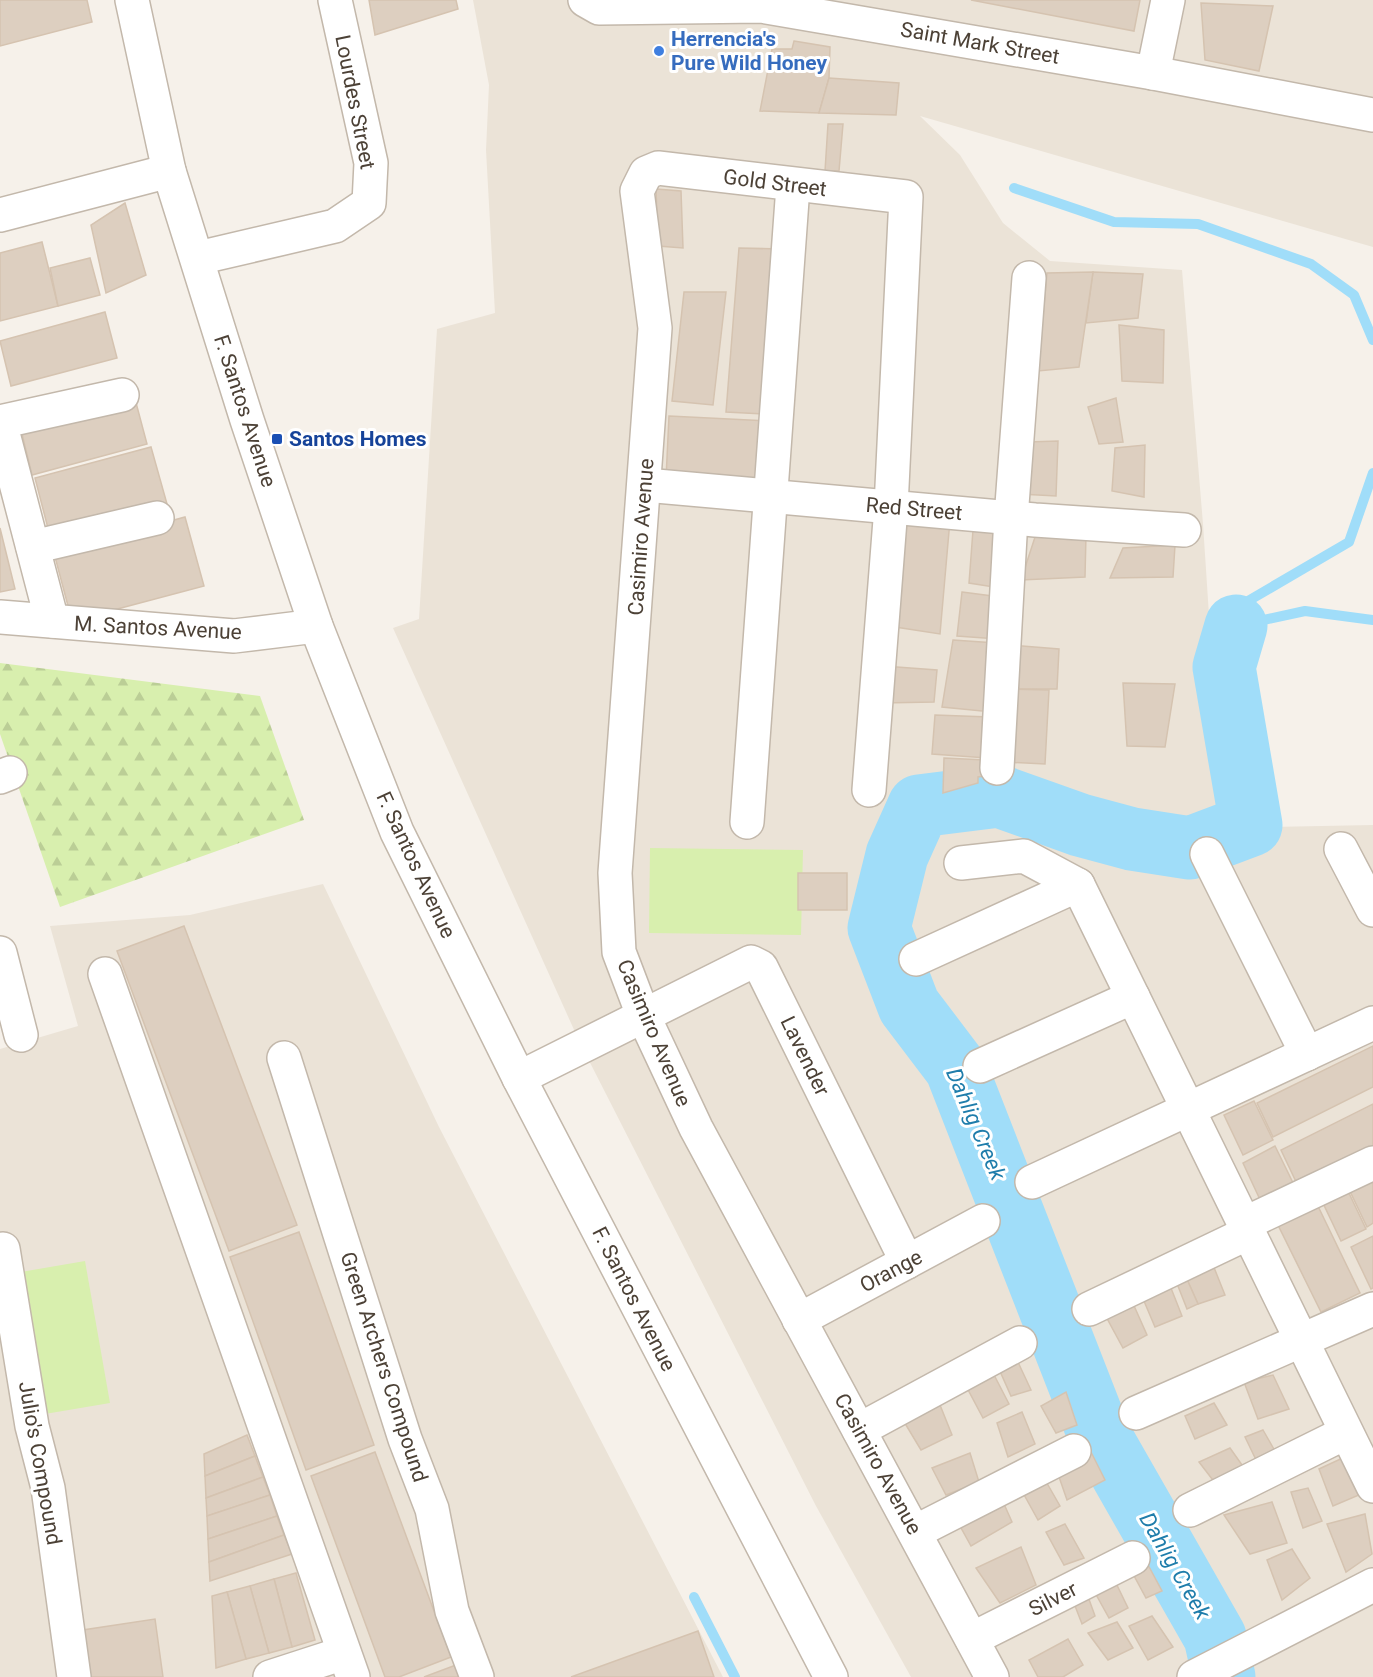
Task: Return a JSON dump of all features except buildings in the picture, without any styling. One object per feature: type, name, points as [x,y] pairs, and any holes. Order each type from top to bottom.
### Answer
[{"type":"street","name":"F. Santos Avenue","points":[[132,0],[169,171],[247,420],[316,626],[397,832],[519,1078],[831,1677]]},
{"type":"street","name":"Lourdes Street","points":[[198,258],[335,226],[369,203],[371,163],[335,0]]},
{"type":"street","name":"Saint Mark Street","points":[[585,0],[599,8],[761,6],[1153,73],[1373,115]]},
{"type":"street","points":[[1153,73],[1168,0]]},
{"type":"street","name":"Gold Street","points":[[646,173],[658,168],[793,186],[906,197],[891,507]]},
{"type":"street","points":[[0,215],[169,171]]},
{"type":"street","name":"Casimiro Avenue","points":[[646,173],[637,191],[655,328],[615,873],[620,952],[643,1015],[696,1128],[992,1677]]},
{"type":"street","points":[[747,822],[793,186]]},
{"type":"street","points":[[998,768],[1011,518],[1029,278]]},
{"type":"street","points":[[52,621],[0,421],[122,395]]},
{"type":"street","name":"Red Street","points":[[645,485],[1011,518],[1184,530]]},
{"type":"street","points":[[869,790],[891,507]]},
{"type":"street","points":[[33,547],[157,518]]},
{"type":"street","name":"M. Santos Avenue","points":[[0,617],[234,636],[316,626]]},
{"type":"street","points":[[1341,849],[1373,910]]},
{"type":"street","points":[[1207,854],[1307,1054]]},
{"type":"street","points":[[961,863],[1024,856],[1078,885],[1373,1486]]},
{"type":"street","points":[[916,959],[1078,885]]},
{"type":"street","points":[[0,952],[5,990],[21,1035]]},
{"type":"street","name":"Lavender","points":[[643,1015],[751,962],[761,967],[907,1262]]},
{"type":"street","points":[[105,974],[348,1665],[270,1677]]},
{"type":"street","points":[[980,1066],[1133,997]]},
{"type":"street","points":[[519,1078],[643,1015]]},
{"type":"street","points":[[1032,1182],[1373,1023]]},
{"type":"street","name":"Green Archers Compound","points":[[284,1058],[405,1439],[432,1509],[452,1611],[477,1677]]},
{"type":"street","points":[[1089,1310],[1373,1162]]},
{"type":"street","name":"Orange","points":[[799,1320],[983,1221]]},
{"type":"street","name":"Julio's Compound","points":[[3,1249],[32,1426],[48,1488],[74,1677]]},
{"type":"street","points":[[1136,1413],[1373,1309]]},
{"type":"street","points":[[859,1430],[1020,1342]]},
{"type":"street","points":[[1190,1510],[1345,1433]]},
{"type":"street","points":[[915,1532],[1074,1451]]},
{"type":"street","name":"Silver","points":[[972,1639],[1133,1558]]},
{"type":"street","points":[[1194,1677],[1373,1585]]},
{"type":"shaded area","points":[[473,0],[1373,0],[1373,247],[920,116],[960,155],[1003,223],[1050,261],[1182,270],[1203,524],[1223,828],[1373,825],[1373,1677],[911,1677],[816,1506],[580,1043],[393,628],[419,619],[437,329],[495,313],[486,150],[489,85]]},
{"type":"shaded area","points":[[323,884],[439,1127],[723,1677],[0,1677],[0,1049],[78,1026],[50,926],[190,915]]},
{"type":"green space","points":[[0,663],[260,696],[304,820],[60,907],[0,734]]},
{"type":"green space","points":[[650,848],[803,850],[801,935],[649,933]]},
{"type":"green space","points":[[85,1261],[110,1403],[39,1415],[15,1273]]},
{"type":"waterway","name":"Dahlig Creek","points":[[1014,188],[1114,222],[1198,224],[1311,264],[1354,295],[1373,340]]},
{"type":"waterway","name":"Dahlig Creek","points":[[1236,626],[1248,601],[1349,542],[1373,473]]},
{"type":"waterway","name":"Dahlig Creek","points":[[1236,626],[1305,611],[1373,620]]},
{"type":"waterway","name":"Dahlig Creek","points":[[1224,1677],[1215,1637],[1098,1432],[956,1068],[909,1006],[879,928],[897,855],[919,806],[999,796],[1080,825],[1132,839],[1190,848],[1251,825],[1224,667],[1236,626]]},
{"type":"waterway","name":"Dahlig Creek","points":[[694,1597],[735,1677]]},
{"type":"place","name":"Herrencia's Pure Wild Honey","points":[[659,51]]},
{"type":"place","name":"Santos Homes","points":[[277,439]]}]
